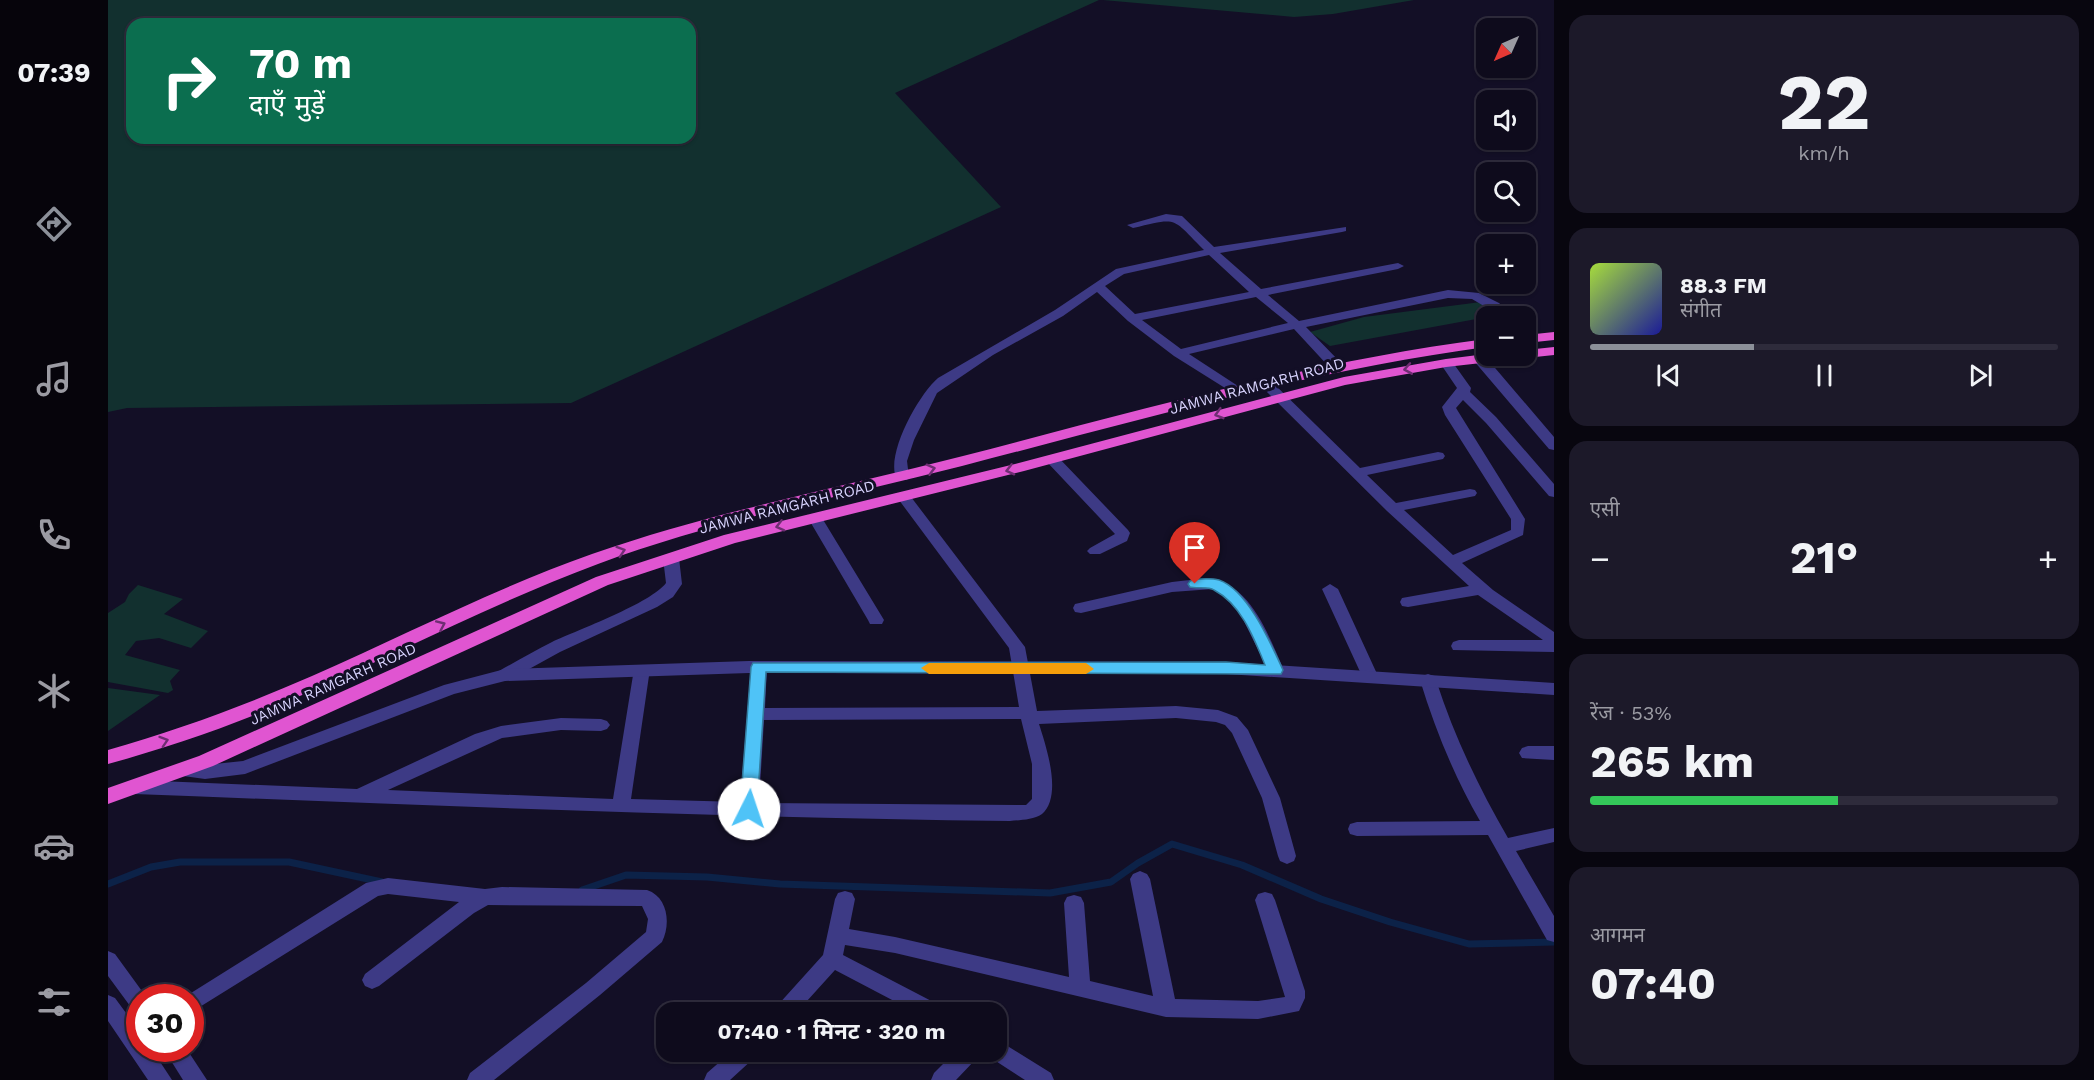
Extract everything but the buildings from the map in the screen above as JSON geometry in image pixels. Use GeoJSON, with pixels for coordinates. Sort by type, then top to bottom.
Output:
{"type":"FeatureCollection","features":[{"type":"Feature","properties":{"kind":"highway"},"geometry":{"type":"LineString","coordinates":[[1536,336],[1554,336]]}},
{"type":"Feature","properties":{"kind":"highway","name":"JAMWA RAMGARH ROAD"},"geometry":{"type":"LineString","coordinates":[[108,757],[180,736],[247,712],[597,558],[735,516],[902,477],[1264,382],[1393,355],[1476,351]]}},
{"type":"Feature","properties":{"kind":"highway"},"geometry":{"type":"LineString","coordinates":[[1536,353],[1554,351]]}},
{"type":"Feature","properties":{"kind":"highway","name":"JAMWA RAMGARH ROAD"},"geometry":{"type":"LineString","coordinates":[[108,796],[182,770],[345,699],[602,581],[671,558],[730,539],[1052,459],[1344,381],[1446,363],[1476,353]]}},
{"type":"Feature","properties":{"kind":"street"},"geometry":{"type":"LineString","coordinates":[[1133,225],[1166,217],[1178,218],[1234,273],[1297,325],[1336,366]]}},
{"type":"Feature","properties":{"kind":"street"},"geometry":{"type":"LineString","coordinates":[[902,477],[900,461],[907,440],[931,391],[971,363],[1099,287],[1120,271],[1214,251],[1342,229]]}},
{"type":"Feature","properties":{"kind":"street"},"geometry":{"type":"LineString","coordinates":[[1132,318],[1398,266]]}},
{"type":"Feature","properties":{"kind":"street"},"geometry":{"type":"LineString","coordinates":[[1099,287],[1132,318],[1233,389]]}},
{"type":"Feature","properties":{"kind":"street"},"geometry":{"type":"LineString","coordinates":[[1178,352],[1448,294],[1475,296],[1494,306]]}},
{"type":"Feature","properties":{"kind":"street"},"geometry":{"type":"LineString","coordinates":[[1446,363],[1464,388],[1463,393],[1449,407],[1452,415],[1518,519],[1519,526],[1518,532],[1508,538],[1451,562]]}},
{"type":"Feature","properties":{"kind":"street"},"geometry":{"type":"LineString","coordinates":[[1494,366],[1552,442]]}},
{"type":"Feature","properties":{"kind":"street"},"geometry":{"type":"LineString","coordinates":[[1264,382],[1392,508],[1451,562],[1482,589],[1554,640]]}},
{"type":"Feature","properties":{"kind":"street"},"geometry":{"type":"LineString","coordinates":[[1463,393],[1491,420],[1554,493]]}},
{"type":"Feature","properties":{"kind":"street"},"geometry":{"type":"LineString","coordinates":[[1356,473],[1438,456]]}},
{"type":"Feature","properties":{"kind":"street"},"geometry":{"type":"LineString","coordinates":[[1052,459],[1123,533],[1122,538],[1117,542],[1095,551]]}},
{"type":"Feature","properties":{"kind":"street"},"geometry":{"type":"LineString","coordinates":[[1392,508],[1470,493]]}},
{"type":"Feature","properties":{"kind":"street"},"geometry":{"type":"LineString","coordinates":[[134,787],[360,795],[500,803],[947,814],[1029,812],[1038,806],[1043,794],[1040,761],[1029,716],[1017,647],[903,496]]}},
{"type":"Feature","properties":{"kind":"street"},"geometry":{"type":"LineString","coordinates":[[815,518],[876,620]]}},
{"type":"Feature","properties":{"kind":"street"},"geometry":{"type":"LineString","coordinates":[[505,675],[667,593],[674,584],[671,558]]}},
{"type":"Feature","properties":{"kind":"street"},"geometry":{"type":"LineString","coordinates":[[1081,608],[1195,584],[1216,584],[1240,604],[1252,619],[1276,670]]}},
{"type":"Feature","properties":{"kind":"street"},"geometry":{"type":"LineString","coordinates":[[1330,589],[1370,676]]}},
{"type":"Feature","properties":{"kind":"street"},"geometry":{"type":"LineString","coordinates":[[1408,602],[1482,589]]}},
{"type":"Feature","properties":{"kind":"street"},"geometry":{"type":"LineString","coordinates":[[1459,646],[1554,646]]}},
{"type":"Feature","properties":{"kind":"street"},"geometry":{"type":"LineString","coordinates":[[749,809],[759,667]]}},
{"type":"Feature","properties":{"kind":"street"},"geometry":{"type":"LineString","coordinates":[[182,770],[205,772],[245,767],[450,689],[505,675],[759,667],[1226,668],[1554,689]]}},
{"type":"Feature","properties":{"kind":"street"},"geometry":{"type":"LineString","coordinates":[[621,806],[642,669]]}},
{"type":"Feature","properties":{"kind":"street"},"geometry":{"type":"LineString","coordinates":[[1428,680],[1440,717],[1472,791],[1549,920]]}},
{"type":"Feature","properties":{"kind":"street"},"geometry":{"type":"LineString","coordinates":[[754,714],[1029,716],[1176,712],[1218,716],[1230,721],[1239,730],[1271,798],[1287,856]]}},
{"type":"Feature","properties":{"kind":"street"},"geometry":{"type":"LineString","coordinates":[[360,795],[501,732],[561,724],[601,725]]}},
{"type":"Feature","properties":{"kind":"street"},"geometry":{"type":"LineString","coordinates":[[1528,753],[1554,753]]}},
{"type":"Feature","properties":{"kind":"street"},"geometry":{"type":"LineString","coordinates":[[1357,829],[1494,828]]}},
{"type":"Feature","properties":{"kind":"street"},"geometry":{"type":"LineString","coordinates":[[1504,846],[1554,835]]}},
{"type":"Feature","properties":{"kind":"street"},"geometry":{"type":"LineString","coordinates":[[1140,879],[1166,1008]]}},
{"type":"Feature","properties":{"kind":"street"},"geometry":{"type":"LineString","coordinates":[[204,995],[373,890],[388,886],[485,897],[502,895],[647,898],[654,905],[658,919],[655,936],[593,989],[478,1080]]}},
{"type":"Feature","properties":{"kind":"street"},"geometry":{"type":"LineString","coordinates":[[372,980],[467,907],[485,897]]}},
{"type":"Feature","properties":{"kind":"street"},"geometry":{"type":"LineString","coordinates":[[793,1002],[832,959],[845,899]]}},
{"type":"Feature","properties":{"kind":"street"},"geometry":{"type":"LineString","coordinates":[[838,936],[896,945],[1166,1008],[1258,1010],[1292,1005],[1295,999],[1295,991],[1265,900]]}},
{"type":"Feature","properties":{"kind":"street"},"geometry":{"type":"LineString","coordinates":[[1074,903],[1080,987]]}},
{"type":"Feature","properties":{"kind":"street"},"geometry":{"type":"LineString","coordinates":[[832,959],[915,1002]]}},
{"type":"Feature","properties":{"kind":"street"},"geometry":{"type":"LineString","coordinates":[[108,960],[126,985]]}},
{"type":"Feature","properties":{"kind":"street"},"geometry":{"type":"LineString","coordinates":[[108,1004],[161,1080]]}},
{"type":"Feature","properties":{"kind":"street"},"geometry":{"type":"LineString","coordinates":[[1007,1056],[1043,1080]]}},
{"type":"Feature","properties":{"kind":"street"},"geometry":{"type":"LineString","coordinates":[[183,1062],[196,1080]]}},
{"type":"Feature","properties":{"kind":"street"},"geometry":{"type":"LineString","coordinates":[[715,1080],[734,1062]]}},
{"type":"Feature","properties":{"kind":"street"},"geometry":{"type":"LineString","coordinates":[[942,1080],[959,1062]]}},
{"type":"Feature","properties":{"kind":"green space"},"geometry":{"type":"Polygon","coordinates":[[[108,0],[1099,0],[895,93],[1001,207],[571,403],[127,408],[108,412],[108,0]]]}},
{"type":"Feature","properties":{"kind":"green space"},"geometry":{"type":"Polygon","coordinates":[[[1103,0],[1414,0],[1333,14],[1294,17],[1103,0]]]}},
{"type":"Feature","properties":{"kind":"green space"},"geometry":{"type":"Polygon","coordinates":[[[1481,302],[1486,306],[1476,306],[1476,319],[1330,346],[1310,332],[1364,317],[1481,302]]]}},
{"type":"Feature","properties":{"kind":"green space"},"geometry":{"type":"Polygon","coordinates":[[[138,585],[183,599],[164,614],[208,631],[191,648],[159,638],[136,641],[125,655],[180,670],[170,681],[173,690],[168,693],[108,682],[108,613],[125,602],[138,585]]]}},
{"type":"Feature","properties":{"kind":"green space"},"geometry":{"type":"Polygon","coordinates":[[[108,688],[160,695],[108,731],[108,688]]]}},
{"type":"Feature","properties":{"kind":"waterway"},"geometry":{"type":"LineString","coordinates":[[582,890],[626,875],[707,877],[780,884],[1050,893],[1111,882],[1138,863],[1172,844],[1242,865],[1321,899],[1390,922],[1469,944],[1554,942]]}},
{"type":"Feature","properties":{"kind":"waterway"},"geometry":{"type":"LineString","coordinates":[[108,884],[151,867],[180,862],[289,862],[382,882]]}},
{"type":"Feature","properties":{"kind":"slow traffic"},"geometry":{"type":"LineString","coordinates":[[929,668],[1086,669]]}},
{"type":"Feature","properties":{"kind":"route"},"geometry":{"type":"LineString","coordinates":[[749,809],[759,667],[1276,670],[1252,619],[1240,604],[1216,584],[1195,584]]}}]}
